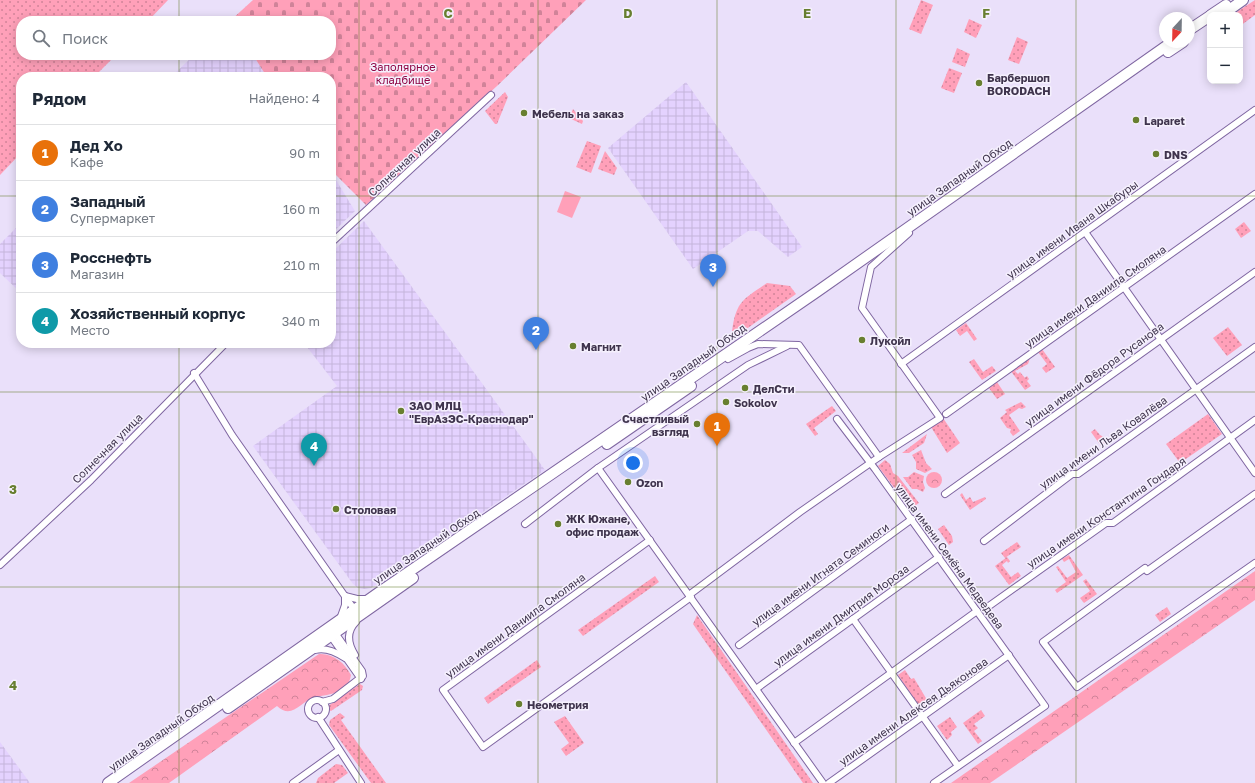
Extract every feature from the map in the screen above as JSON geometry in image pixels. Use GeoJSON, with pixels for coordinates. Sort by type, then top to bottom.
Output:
{"type":"FeatureCollection","features":[{"type":"Feature","properties":{"kind":"highway"},"geometry":{"type":"LineString","coordinates":[[1214,12],[1232,0]]}},
{"type":"Feature","properties":{"kind":"highway"},"geometry":{"type":"LineString","coordinates":[[1226,12],[1243,0]]}},
{"type":"Feature","properties":{"kind":"highway"},"geometry":{"type":"LineString","coordinates":[[1195,26],[1207,17]]}},
{"type":"Feature","properties":{"kind":"highway"},"geometry":{"type":"LineString","coordinates":[[1195,34],[1207,25]]}},
{"type":"Feature","properties":{"kind":"highway","name":"улица Западный Обход"},"geometry":{"type":"LineString","coordinates":[[360,612],[373,597],[818,290],[1163,48]]}},
{"type":"Feature","properties":{"kind":"highway","name":"улица Западный Обход"},"geometry":{"type":"LineString","coordinates":[[108,783],[627,431],[1173,48]]}},
{"type":"Feature","properties":{"kind":"highway","name":"улица Западный Обход"},"geometry":{"type":"LineString","coordinates":[[119,783],[303,656],[332,630]]}},
{"type":"Feature","properties":{"kind":"street","name":"Солнечная улица"},"geometry":{"type":"LineString","coordinates":[[336,239],[491,95]]}},
{"type":"Feature","properties":{"kind":"street","name":"улица имени Ивана Шкабуры"},"geometry":{"type":"LineString","coordinates":[[901,364],[1255,110]]}},
{"type":"Feature","properties":{"kind":"street","name":"улица имени Даниила Смоляна"},"geometry":{"type":"LineString","coordinates":[[946,414],[1255,194]]}},
{"type":"Feature","properties":{"kind":"street"},"geometry":{"type":"LineString","coordinates":[[1085,232],[1255,473]]}},
{"type":"Feature","properties":{"kind":"street"},"geometry":{"type":"LineString","coordinates":[[901,364],[862,308],[871,267],[909,233]]}},
{"type":"Feature","properties":{"kind":"street","name":"улица имени Фёдора Русанова"},"geometry":{"type":"LineString","coordinates":[[945,494],[1255,272]]}},
{"type":"Feature","properties":{"kind":"street"},"geometry":{"type":"LineString","coordinates":[[728,359],[758,344],[799,345],[879,457]]}},
{"type":"Feature","properties":{"kind":"street"},"geometry":{"type":"LineString","coordinates":[[525,524],[598,468],[748,365],[788,345]]}},
{"type":"Feature","properties":{"kind":"street","name":"улица имени Льва Ковалёва"},"geometry":{"type":"LineString","coordinates":[[984,541],[1072,474],[1078,474],[1255,347]]}},
{"type":"Feature","properties":{"kind":"street","name":"Солнечная улица"},"geometry":{"type":"LineString","coordinates":[[0,565],[91,480],[221,348]]}},
{"type":"Feature","properties":{"kind":"street","name":"улица имени Даниила Смоляна"},"geometry":{"type":"LineString","coordinates":[[650,540],[443,690],[483,747],[690,596],[800,512],[879,457],[940,418],[901,364]]}},
{"type":"Feature","properties":{"kind":"street"},"geometry":{"type":"LineString","coordinates":[[194,374],[232,435],[345,596],[360,612],[353,624],[349,644],[360,664],[363,676],[333,699],[322,702],[314,700],[308,706],[310,714],[318,718],[336,743],[361,783]]}},
{"type":"Feature","properties":{"kind":"street","name":"улица имени Семёна Медведева"},"geometry":{"type":"LineString","coordinates":[[837,419],[872,463],[1045,706],[958,766]]}},
{"type":"Feature","properties":{"kind":"street","name":"улица имени Константина Гондаря"},"geometry":{"type":"LineString","coordinates":[[988,606],[1106,523],[1113,523],[1255,420]]}},
{"type":"Feature","properties":{"kind":"street"},"geometry":{"type":"LineString","coordinates":[[598,468],[823,783]]}},
{"type":"Feature","properties":{"kind":"street"},"geometry":{"type":"LineString","coordinates":[[1255,494],[1043,642],[1077,688],[1255,563]]}},
{"type":"Feature","properties":{"kind":"street","name":"улица имени Игната Семиноги"},"geometry":{"type":"LineString","coordinates":[[739,645],[912,519]]}},
{"type":"Feature","properties":{"kind":"street","name":"улица имени Дмитрия Мороза"},"geometry":{"type":"LineString","coordinates":[[756,689],[939,557]]}},
{"type":"Feature","properties":{"kind":"street"},"geometry":{"type":"LineString","coordinates":[[345,596],[362,600],[373,597]]}},
{"type":"Feature","properties":{"kind":"street"},"geometry":{"type":"LineString","coordinates":[[332,630],[344,610],[345,596]]}},
{"type":"Feature","properties":{"kind":"street"},"geometry":{"type":"LineString","coordinates":[[794,743],[977,612]]}},
{"type":"Feature","properties":{"kind":"street"},"geometry":{"type":"LineString","coordinates":[[853,619],[958,766],[934,783]]}},
{"type":"Feature","properties":{"kind":"street"},"geometry":{"type":"LineString","coordinates":[[332,630],[362,671]]}},
{"type":"Feature","properties":{"kind":"street"},"geometry":{"type":"LineString","coordinates":[[332,630],[347,660],[361,679]]}},
{"type":"Feature","properties":{"kind":"street"},"geometry":{"type":"LineString","coordinates":[[303,656],[321,648],[334,651],[347,660]]}},
{"type":"Feature","properties":{"kind":"street","name":"улица имени Алексея Дьяконова"},"geometry":{"type":"LineString","coordinates":[[828,783],[1009,655]]}},
{"type":"Feature","properties":{"kind":"street"},"geometry":{"type":"LineString","coordinates":[[318,718],[323,715],[325,710],[322,702]]}},
{"type":"Feature","properties":{"kind":"street"},"geometry":{"type":"LineString","coordinates":[[293,783],[339,750]]}},
{"type":"Feature","properties":{"kind":"shaded area"},"geometry":{"type":"Polygon","coordinates":[[[189,60],[256,60],[264,72],[176,72],[189,60]]]}},
{"type":"Feature","properties":{"kind":"shaded area"},"geometry":{"type":"Polygon","coordinates":[[[686,82],[802,247],[788,257],[758,231],[748,231],[693,269],[608,148],[686,82]]]}},
{"type":"Feature","properties":{"kind":"shaded area"},"geometry":{"type":"Polygon","coordinates":[[[336,180],[355,211],[336,229],[336,180]]]}},
{"type":"Feature","properties":{"kind":"shaded area"},"geometry":{"type":"Polygon","coordinates":[[[364,221],[545,470],[371,588],[365,589],[358,588],[353,584],[253,446],[337,386],[308,348],[336,348],[336,248],[364,221]]]}},
{"type":"Feature","properties":{"kind":"shaded area"},"geometry":{"type":"Polygon","coordinates":[[[16,228],[16,288],[0,273],[0,244],[16,228]]]}},
{"type":"Feature","properties":{"kind":"shaded area"},"geometry":{"type":"Polygon","coordinates":[[[0,742],[30,783],[0,783],[0,742]]]}},
{"type":"Feature","properties":{"kind":"green space"},"geometry":{"type":"Polygon","coordinates":[[[0,0],[168,0],[153,16],[16,16],[16,60],[111,60],[99,72],[16,72],[16,158],[0,175],[0,0]]]}},
{"type":"Feature","properties":{"kind":"green space","name":"Заполярное кладбище"},"geometry":{"type":"Polygon","coordinates":[[[253,0],[586,0],[497,86],[366,205],[336,175],[336,72],[264,72],[256,60],[336,60],[336,16],[235,16],[253,0]]]}},
{"type":"Feature","properties":{"kind":"green space"},"geometry":{"type":"Polygon","coordinates":[[[921,0],[933,5],[921,34],[909,29],[921,0]]]}},
{"type":"Feature","properties":{"kind":"green space"},"geometry":{"type":"Polygon","coordinates":[[[1255,0],[1255,15],[1243,24],[1243,12],[1237,12],[1255,0]]]}},
{"type":"Feature","properties":{"kind":"green space"},"geometry":{"type":"Polygon","coordinates":[[[969,19],[982,25],[976,38],[964,32],[969,19]]]}},
{"type":"Feature","properties":{"kind":"green space"},"geometry":{"type":"Polygon","coordinates":[[[1017,37],[1028,42],[1019,64],[1008,60],[1017,37]]]}},
{"type":"Feature","properties":{"kind":"green space"},"geometry":{"type":"Polygon","coordinates":[[[957,48],[970,54],[965,67],[952,62],[957,48]]]}},
{"type":"Feature","properties":{"kind":"green space"},"geometry":{"type":"Polygon","coordinates":[[[949,68],[962,73],[954,93],[941,88],[949,68]]]}},
{"type":"Feature","properties":{"kind":"green space"},"geometry":{"type":"Polygon","coordinates":[[[505,92],[508,97],[497,124],[495,124],[485,111],[505,92]]]}},
{"type":"Feature","properties":{"kind":"green space"},"geometry":{"type":"Polygon","coordinates":[[[573,109],[583,121],[582,124],[569,118],[573,109]]]}},
{"type":"Feature","properties":{"kind":"green space"},"geometry":{"type":"Polygon","coordinates":[[[587,141],[601,146],[591,173],[576,167],[587,141]]]}},
{"type":"Feature","properties":{"kind":"green space"},"geometry":{"type":"Polygon","coordinates":[[[605,151],[617,168],[614,175],[598,169],[605,151]]]}},
{"type":"Feature","properties":{"kind":"green space"},"geometry":{"type":"Polygon","coordinates":[[[565,191],[581,197],[572,218],[557,212],[565,191]]]}},
{"type":"Feature","properties":{"kind":"green space"},"geometry":{"type":"Polygon","coordinates":[[[1244,222],[1251,231],[1241,238],[1235,229],[1244,222]]]}},
{"type":"Feature","properties":{"kind":"green space"},"geometry":{"type":"Polygon","coordinates":[[[767,283],[790,286],[796,294],[738,335],[732,332],[736,314],[742,302],[767,283]]]}},
{"type":"Feature","properties":{"kind":"green space"},"geometry":{"type":"Polygon","coordinates":[[[966,323],[977,339],[974,341],[967,331],[960,336],[956,330],[966,323]]]}},
{"type":"Feature","properties":{"kind":"green space"},"geometry":{"type":"Polygon","coordinates":[[[1228,327],[1242,345],[1227,356],[1213,338],[1228,327]]]}},
{"type":"Feature","properties":{"kind":"green space"},"geometry":{"type":"Polygon","coordinates":[[[1042,349],[1055,367],[1046,373],[1042,368],[1047,364],[1038,352],[1042,349]]]}},
{"type":"Feature","properties":{"kind":"green space"},"geometry":{"type":"Polygon","coordinates":[[[1030,358],[1028,364],[1015,371],[1018,374],[1020,372],[1025,378],[1027,376],[1029,379],[1027,381],[1031,386],[1025,390],[1010,370],[1025,359],[1026,361],[1030,358]]]}},
{"type":"Feature","properties":{"kind":"green space"},"geometry":{"type":"Polygon","coordinates":[[[974,359],[983,372],[992,366],[996,371],[982,380],[969,362],[974,359]]]}},
{"type":"Feature","properties":{"kind":"green space"},"geometry":{"type":"Polygon","coordinates":[[[997,382],[1005,394],[997,399],[989,388],[997,382]]]}},
{"type":"Feature","properties":{"kind":"green space"},"geometry":{"type":"Polygon","coordinates":[[[1021,402],[1026,407],[1022,409],[1019,408],[1009,415],[1020,431],[1013,436],[1010,432],[1011,429],[1007,428],[1000,418],[1007,412],[1005,410],[1021,402]]]}},
{"type":"Feature","properties":{"kind":"green space"},"geometry":{"type":"Polygon","coordinates":[[[832,406],[836,411],[814,428],[818,434],[815,436],[806,424],[832,406]]]}},
{"type":"Feature","properties":{"kind":"green space"},"geometry":{"type":"Polygon","coordinates":[[[1208,414],[1222,434],[1180,463],[1166,444],[1208,414]]]}},
{"type":"Feature","properties":{"kind":"green space"},"geometry":{"type":"Polygon","coordinates":[[[943,418],[960,443],[947,453],[931,427],[943,418]]]}},
{"type":"Feature","properties":{"kind":"green space"},"geometry":{"type":"Polygon","coordinates":[[[1095,429],[1100,435],[1110,440],[1101,446],[1091,432],[1095,429]]]}},
{"type":"Feature","properties":{"kind":"green space"},"geometry":{"type":"Polygon","coordinates":[[[927,434],[924,443],[909,453],[902,453],[927,434]]]}},
{"type":"Feature","properties":{"kind":"green space"},"geometry":{"type":"Polygon","coordinates":[[[921,450],[926,463],[932,469],[925,473],[916,469],[916,462],[912,455],[921,450]]]}},
{"type":"Feature","properties":{"kind":"green space"},"geometry":{"type":"Polygon","coordinates":[[[885,460],[890,464],[893,473],[898,476],[919,503],[910,509],[878,466],[885,460]]]}},
{"type":"Feature","properties":{"kind":"green space"},"geometry":{"type":"Polygon","coordinates":[[[914,472],[924,476],[923,482],[925,488],[923,492],[917,489],[912,489],[903,477],[908,477],[914,472]]]}},
{"type":"Feature","properties":{"kind":"green space"},"geometry":{"type":"Polygon","coordinates":[[[934,472],[941,477],[942,480],[937,487],[934,488],[927,483],[926,480],[931,473],[934,472]]]}},
{"type":"Feature","properties":{"kind":"green space"},"geometry":{"type":"Polygon","coordinates":[[[962,493],[966,500],[970,497],[973,502],[985,497],[986,499],[970,510],[960,495],[962,493]]]}},
{"type":"Feature","properties":{"kind":"green space"},"geometry":{"type":"Polygon","coordinates":[[[944,525],[952,536],[953,542],[949,545],[938,529],[944,525]]]}},
{"type":"Feature","properties":{"kind":"green space"},"geometry":{"type":"Polygon","coordinates":[[[1017,542],[1021,547],[1005,558],[1001,553],[1017,542]]]}},
{"type":"Feature","properties":{"kind":"green space"},"geometry":{"type":"Polygon","coordinates":[[[1069,555],[1083,575],[1057,593],[1055,590],[1066,582],[1056,567],[1058,566],[1067,578],[1076,572],[1069,559],[1064,562],[1062,559],[1069,555]]]}},
{"type":"Feature","properties":{"kind":"green space"},"geometry":{"type":"Polygon","coordinates":[[[1007,557],[1010,561],[1008,563],[1007,561],[1002,565],[1011,577],[1018,572],[1021,576],[1009,585],[995,566],[1007,557]]]}},
{"type":"Feature","properties":{"kind":"green space"},"geometry":{"type":"Polygon","coordinates":[[[1255,571],[1255,600],[990,783],[951,783],[1255,571]]]}},
{"type":"Feature","properties":{"kind":"green space"},"geometry":{"type":"Polygon","coordinates":[[[655,576],[659,582],[583,636],[578,630],[655,576]]]}},
{"type":"Feature","properties":{"kind":"green space"},"geometry":{"type":"Polygon","coordinates":[[[1086,579],[1097,594],[1084,603],[1080,598],[1090,591],[1083,581],[1086,579]]]}},
{"type":"Feature","properties":{"kind":"green space"},"geometry":{"type":"Polygon","coordinates":[[[1167,607],[1171,614],[1160,622],[1155,615],[1167,607]]]}},
{"type":"Feature","properties":{"kind":"green space"},"geometry":{"type":"Polygon","coordinates":[[[697,615],[813,783],[803,783],[693,624],[697,615]]]}},
{"type":"Feature","properties":{"kind":"green space"},"geometry":{"type":"Polygon","coordinates":[[[319,654],[334,657],[342,663],[351,675],[349,682],[341,690],[308,700],[292,711],[282,710],[277,706],[169,783],[129,783],[319,654]]]}},
{"type":"Feature","properties":{"kind":"green space"},"geometry":{"type":"Polygon","coordinates":[[[537,660],[541,667],[488,704],[484,698],[537,660]]]}},
{"type":"Feature","properties":{"kind":"green space"},"geometry":{"type":"Polygon","coordinates":[[[905,670],[911,679],[914,678],[930,705],[922,710],[898,675],[905,670]]]}},
{"type":"Feature","properties":{"kind":"green space"},"geometry":{"type":"Polygon","coordinates":[[[360,684],[363,686],[362,690],[331,711],[327,709],[328,706],[360,684]]]}},
{"type":"Feature","properties":{"kind":"green space"},"geometry":{"type":"Polygon","coordinates":[[[981,710],[985,716],[974,724],[978,728],[974,731],[982,741],[978,744],[963,723],[981,710]]]}},
{"type":"Feature","properties":{"kind":"green space"},"geometry":{"type":"Polygon","coordinates":[[[340,713],[345,717],[341,720],[386,783],[371,783],[329,725],[330,720],[340,713]]]}},
{"type":"Feature","properties":{"kind":"green space"},"geometry":{"type":"Polygon","coordinates":[[[565,716],[584,743],[566,756],[561,749],[569,743],[554,722],[565,716]]]}},
{"type":"Feature","properties":{"kind":"green space"},"geometry":{"type":"Polygon","coordinates":[[[950,717],[957,727],[951,732],[952,735],[947,740],[937,726],[950,717]]]}},
{"type":"Feature","properties":{"kind":"green space"},"geometry":{"type":"Polygon","coordinates":[[[336,764],[342,765],[348,773],[334,783],[316,783],[318,778],[336,764]]]}},
{"type":"Feature","properties":{"kind":"place","name":"Барбершоп BORODACH"},"geometry":{"type":"Point","coordinates":[979,83]}},
{"type":"Feature","properties":{"kind":"place","name":"Мебель на заказ"},"geometry":{"type":"Point","coordinates":[524,113]}},
{"type":"Feature","properties":{"kind":"place","name":"Laparet"},"geometry":{"type":"Point","coordinates":[1136,120]}},
{"type":"Feature","properties":{"kind":"place","name":"DNS"},"geometry":{"type":"Point","coordinates":[1156,154]}},
{"type":"Feature","properties":{"kind":"place","name":"Росснефть"},"geometry":{"type":"Point","coordinates":[713,287]}},
{"type":"Feature","properties":{"kind":"place","name":"Лукойл"},"geometry":{"type":"Point","coordinates":[862,340]}},
{"type":"Feature","properties":{"kind":"place","name":"Магнит"},"geometry":{"type":"Point","coordinates":[573,346]}},
{"type":"Feature","properties":{"kind":"place","name":"Западный"},"geometry":{"type":"Point","coordinates":[536,350]}},
{"type":"Feature","properties":{"kind":"place","name":"ДелСти"},"geometry":{"type":"Point","coordinates":[745,388]}},
{"type":"Feature","properties":{"kind":"place","name":"Sokolov"},"geometry":{"type":"Point","coordinates":[726,402]}},
{"type":"Feature","properties":{"kind":"place","name":"ЗАО МЛЦ \"ЕврАзЭС-Краснодар\""},"geometry":{"type":"Point","coordinates":[401,411]}},
{"type":"Feature","properties":{"kind":"place","name":"Счастливый взгляд"},"geometry":{"type":"Point","coordinates":[697,424]}},
{"type":"Feature","properties":{"kind":"place","name":"Дед Хо"},"geometry":{"type":"Point","coordinates":[717,446]}},
{"type":"Feature","properties":{"kind":"place","name":"Хозяйственный корпус"},"geometry":{"type":"Point","coordinates":[314,466]}},
{"type":"Feature","properties":{"kind":"place","name":"Ozon"},"geometry":{"type":"Point","coordinates":[628,482]}},
{"type":"Feature","properties":{"kind":"place","name":"Столовая"},"geometry":{"type":"Point","coordinates":[336,509]}},
{"type":"Feature","properties":{"kind":"place","name":"ЖК Южане, офис продаж"},"geometry":{"type":"Point","coordinates":[558,524]}},
{"type":"Feature","properties":{"kind":"place","name":"Неометрия"},"geometry":{"type":"Point","coordinates":[519,704]}}]}
